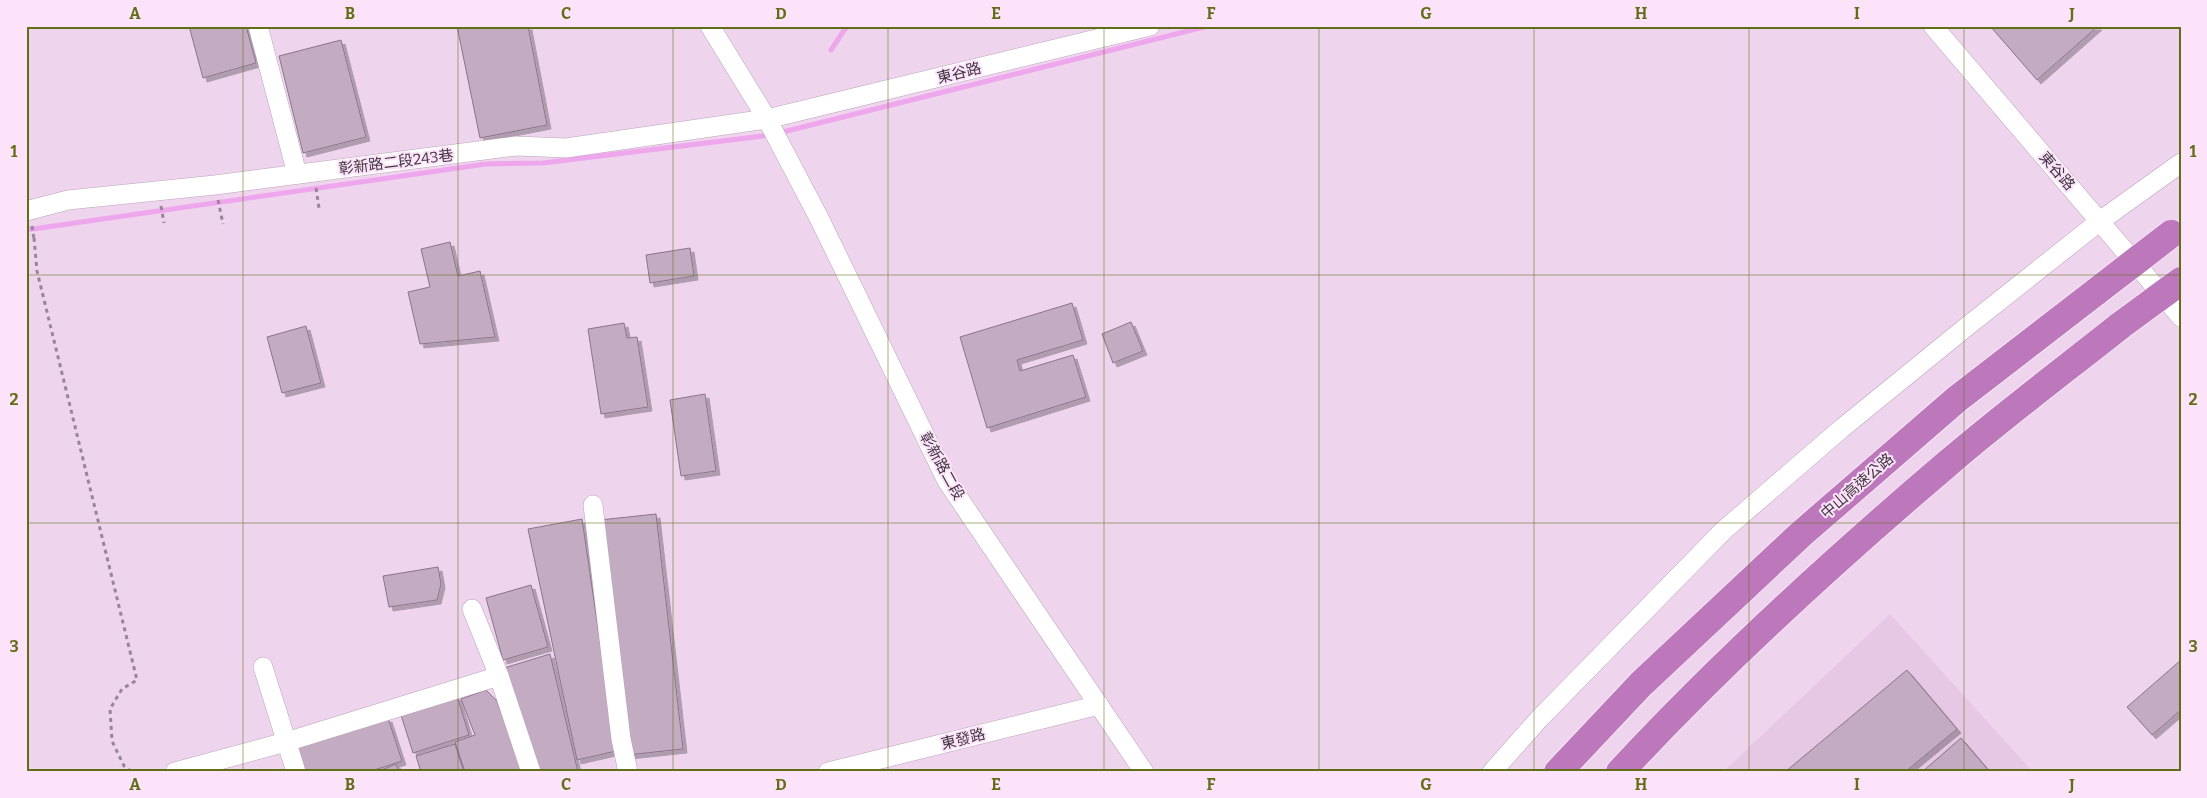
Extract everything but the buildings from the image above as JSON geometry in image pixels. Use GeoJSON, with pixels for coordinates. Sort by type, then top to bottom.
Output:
{"type":"FeatureCollection","features":[{"type":"Feature","properties":{"kind":"highway","name":"中山高速公路"},"geometry":{"type":"LineString","coordinates":[[1558,772],[1641,684],[1800,535],[1957,400],[2176,231]]}},
{"type":"Feature","properties":{"kind":"highway"},"geometry":{"type":"LineString","coordinates":[[1620,772],[1686,701],[1820,576],[1948,463],[2121,325],[2181,281]]}},
{"type":"Feature","properties":{"kind":"street"},"geometry":{"type":"LineString","coordinates":[[258,26],[297,174]]}},
{"type":"Feature","properties":{"kind":"street"},"geometry":{"type":"LineString","coordinates":[[710,26],[768,119]]}},
{"type":"Feature","properties":{"kind":"street","name":"東谷路"},"geometry":{"type":"LineString","coordinates":[[768,119],[1150,26]]}},
{"type":"Feature","properties":{"kind":"street","name":"東谷路"},"geometry":{"type":"LineString","coordinates":[[1933,26],[2181,317]]}},
{"type":"Feature","properties":{"kind":"street","name":"彰新路二段243巷"},"geometry":{"type":"LineString","coordinates":[[26,211],[68,200],[215,185],[516,146],[566,148],[768,119]]}},
{"type":"Feature","properties":{"kind":"street","name":"彰新路二段"},"geometry":{"type":"LineString","coordinates":[[768,119],[819,218],[947,481],[1144,772]]}},
{"type":"Feature","properties":{"kind":"street"},"geometry":{"type":"LineString","coordinates":[[1492,772],[1540,719],[1724,530],[1872,404],[2100,221],[2181,163]]}},
{"type":"Feature","properties":{"kind":"street"},"geometry":{"type":"LineString","coordinates":[[593,505],[621,739],[628,772]]}},
{"type":"Feature","properties":{"kind":"street"},"geometry":{"type":"LineString","coordinates":[[472,609],[500,676],[531,772]]}},
{"type":"Feature","properties":{"kind":"street"},"geometry":{"type":"LineString","coordinates":[[263,667],[296,772]]}},
{"type":"Feature","properties":{"kind":"street"},"geometry":{"type":"LineString","coordinates":[[175,772],[286,742],[500,676]]}},
{"type":"Feature","properties":{"kind":"street","name":"東發路"},"geometry":{"type":"LineString","coordinates":[[828,772],[1099,705]]}},
{"type":"Feature","properties":{"kind":"path"},"geometry":{"type":"LineString","coordinates":[[215,185],[223,224]]}},
{"type":"Feature","properties":{"kind":"path"},"geometry":{"type":"LineString","coordinates":[[34,238],[37,271],[137,680],[122,689],[110,709],[112,742],[124,766],[132,772]]}},
{"type":"Feature","properties":{"kind":"shaded area"},"geometry":{"type":"Polygon","coordinates":[[[1890,614],[2033,772],[1723,772],[1890,614]]]}},
{"type":"Feature","properties":{"kind":"waterway"},"geometry":{"type":"LineString","coordinates":[[831,50],[847,26]]}},
{"type":"Feature","properties":{"kind":"waterway"},"geometry":{"type":"LineString","coordinates":[[779,133],[1208,26]]}},
{"type":"Feature","properties":{"kind":"waterway"},"geometry":{"type":"LineString","coordinates":[[26,230],[486,164],[543,163],[771,135]]}}]}
